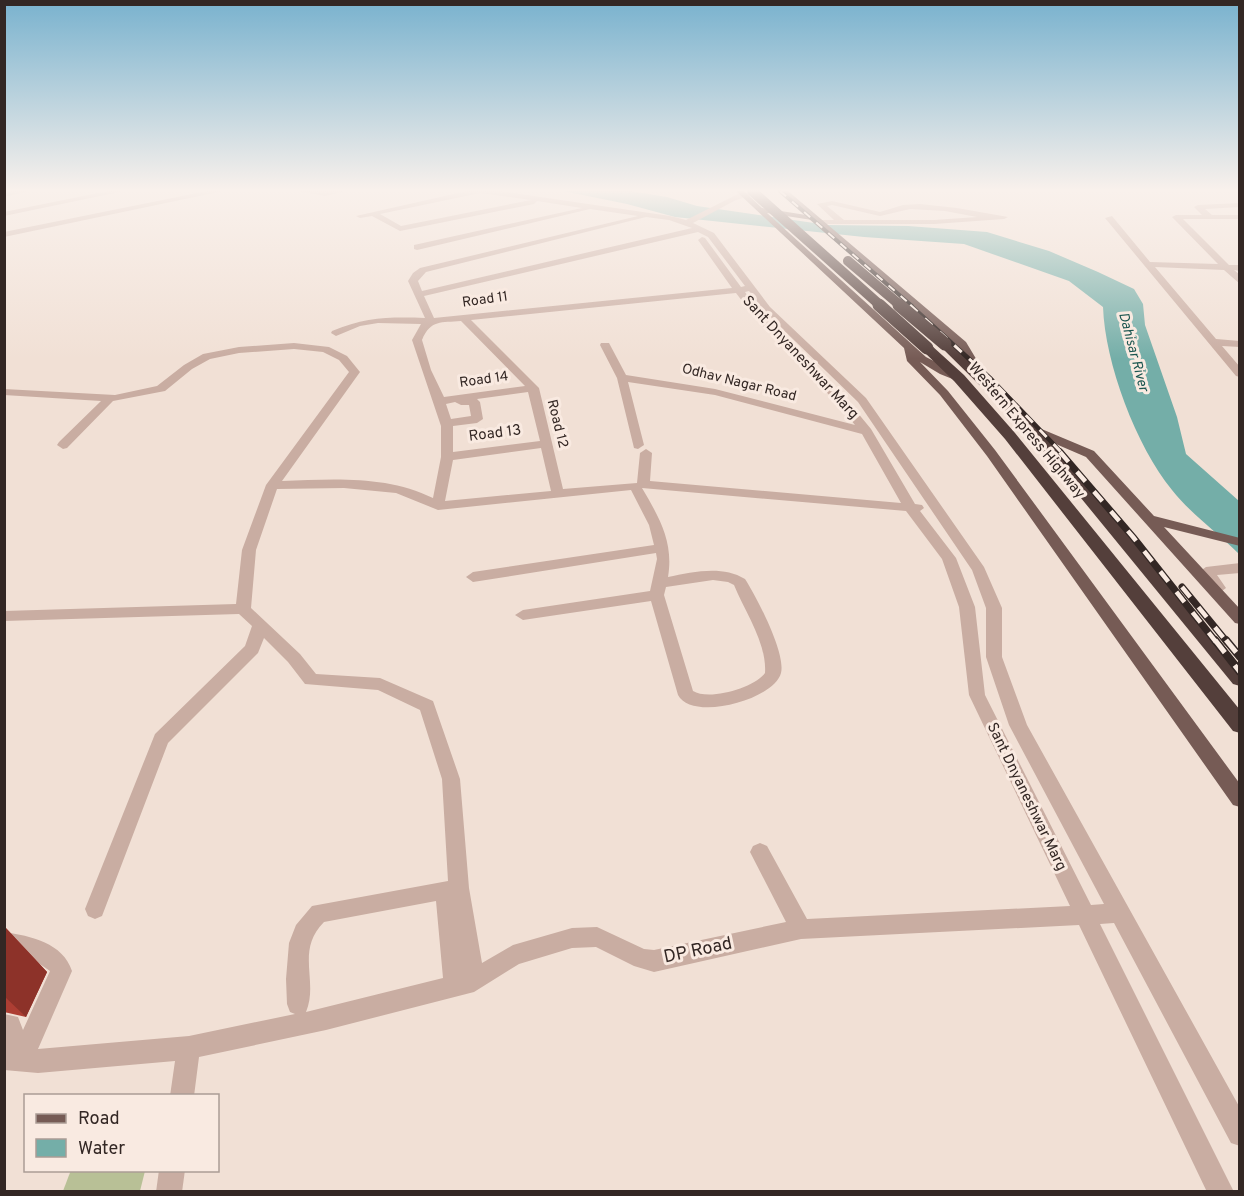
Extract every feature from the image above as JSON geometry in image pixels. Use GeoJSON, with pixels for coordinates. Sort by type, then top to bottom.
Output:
{"type":"FeatureCollection","features":[{"type":"Feature","properties":{"kind":"highway","name":"Western Express Highway"},"geometry":{"type":"LineString","coordinates":[[808,247],[959,378],[1010,436],[1239,725]]}},
{"type":"Feature","properties":{"kind":"highway","name":"Western Express Highway"},"geometry":{"type":"LineString","coordinates":[[832,247],[982,377],[1032,429],[1239,679]]}},
{"type":"Feature","properties":{"kind":"main road"},"geometry":{"type":"LineString","coordinates":[[801,247],[909,347],[930,363],[959,378]]}},
{"type":"Feature","properties":{"kind":"main road"},"geometry":{"type":"LineString","coordinates":[[847,247],[962,344],[982,377]]}},
{"type":"Feature","properties":{"kind":"main road"},"geometry":{"type":"LineString","coordinates":[[909,347],[911,359],[944,393],[991,453],[1239,799]]}},
{"type":"Feature","properties":{"kind":"main road"},"geometry":{"type":"LineString","coordinates":[[1032,429],[1090,454],[1152,520],[1239,620]]}},
{"type":"Feature","properties":{"kind":"main road"},"geometry":{"type":"LineString","coordinates":[[1152,520],[1239,549]]}},
{"type":"Feature","properties":{"kind":"main road"},"geometry":{"type":"LineString","coordinates":[[1168,538],[1194,535],[1239,542]]}},
{"type":"Feature","properties":{"kind":"street"},"geometry":{"type":"LineString","coordinates":[[504,247],[517,255]]}},
{"type":"Feature","properties":{"kind":"street"},"geometry":{"type":"LineString","coordinates":[[438,506],[447,457],[446,423],[417,340],[423,327],[431,321],[413,281],[416,275],[423,270],[517,247]]}},
{"type":"Feature","properties":{"kind":"street"},"geometry":{"type":"LineString","coordinates":[[610,247],[614,249]]}},
{"type":"Feature","properties":{"kind":"street"},"geometry":{"type":"LineString","coordinates":[[419,294],[624,247]]}},
{"type":"Feature","properties":{"kind":"street","name":"Sant Dnyaneshwar Marg"},"geometry":{"type":"LineString","coordinates":[[708,247],[747,292],[754,310],[843,402],[875,431],[937,509],[979,570],[994,608],[994,657],[1018,725],[1239,1134]]}},
{"type":"Feature","properties":{"kind":"street"},"geometry":{"type":"LineString","coordinates":[[1132,247],[1239,374]]}},
{"type":"Feature","properties":{"kind":"street"},"geometry":{"type":"LineString","coordinates":[[1205,247],[1239,281]]}},
{"type":"Feature","properties":{"kind":"street"},"geometry":{"type":"LineString","coordinates":[[526,261],[536,267]]}},
{"type":"Feature","properties":{"kind":"street"},"geometry":{"type":"LineString","coordinates":[[1146,264],[1239,268]]}},
{"type":"Feature","properties":{"kind":"street","name":"Road 11"},"geometry":{"type":"LineString","coordinates":[[336,333],[357,324],[378,320],[431,321],[477,316],[506,317],[747,292]]}},
{"type":"Feature","properties":{"kind":"street","name":"Road 12"},"geometry":{"type":"LineString","coordinates":[[464,318],[533,388],[558,494]]}},
{"type":"Feature","properties":{"kind":"street"},"geometry":{"type":"LineString","coordinates":[[1213,342],[1239,344]]}},
{"type":"Feature","properties":{"kind":"street"},"geometry":{"type":"LineString","coordinates":[[604,345],[622,378],[642,449],[643,484],[937,509]]}},
{"type":"Feature","properties":{"kind":"street"},"geometry":{"type":"LineString","coordinates":[[4,392],[110,398],[161,389],[188,367],[207,356],[239,350],[294,346],[325,349],[343,358],[355,372],[273,485],[249,550],[243,609]]}},
{"type":"Feature","properties":{"kind":"street","name":"Odhav Nagar Road"},"geometry":{"type":"LineString","coordinates":[[622,378],[665,381],[712,390],[875,431]]}},
{"type":"Feature","properties":{"kind":"street","name":"Road 14"},"geometry":{"type":"LineString","coordinates":[[440,401],[533,388]]}},
{"type":"Feature","properties":{"kind":"street"},"geometry":{"type":"LineString","coordinates":[[63,445],[110,398]]}},
{"type":"Feature","properties":{"kind":"street"},"geometry":{"type":"LineString","coordinates":[[446,423],[458,412]]}},
{"type":"Feature","properties":{"kind":"street","name":"Sant Dnyaneshwar Marg"},"geometry":{"type":"LineString","coordinates":[[875,431],[911,508],[949,558],[967,607],[977,695],[1221,1191]]}},
{"type":"Feature","properties":{"kind":"street","name":"Road 13"},"geometry":{"type":"LineString","coordinates":[[447,457],[547,444]]}},
{"type":"Feature","properties":{"kind":"street"},"geometry":{"type":"LineString","coordinates":[[273,485],[332,484],[377,487],[412,493],[438,506],[635,486],[656,525],[664,559],[659,589],[686,695],[694,702],[747,694],[769,680],[774,672],[772,655],[740,582],[734,577],[724,575],[659,589],[524,615]]}},
{"type":"Feature","properties":{"kind":"street"},"geometry":{"type":"LineString","coordinates":[[473,577],[661,548]]}},
{"type":"Feature","properties":{"kind":"street"},"geometry":{"type":"LineString","coordinates":[[1239,568],[1206,572],[1239,610]]}},
{"type":"Feature","properties":{"kind":"street"},"geometry":{"type":"LineString","coordinates":[[4,616],[243,609],[294,658],[311,680],[381,684],[427,706],[451,779],[452,889],[458,980]]}},
{"type":"Feature","properties":{"kind":"street"},"geometry":{"type":"LineString","coordinates":[[95,909],[161,739],[252,649],[260,625]]}},
{"type":"Feature","properties":{"kind":"street"},"geometry":{"type":"LineString","coordinates":[[760,852],[801,929]]}},
{"type":"Feature","properties":{"kind":"street"},"geometry":{"type":"LineString","coordinates":[[379,1003],[304,1011],[298,945],[308,921],[319,913],[452,889]]}},
{"type":"Feature","properties":{"kind":"street","name":"DP Road"},"geometry":{"type":"LineString","coordinates":[[379,1003],[458,980],[513,955],[572,938],[597,937],[642,959],[654,961],[801,929],[1120,913]]}},
{"type":"Feature","properties":{"kind":"street"},"geometry":{"type":"LineString","coordinates":[[4,942],[43,953],[56,959],[61,967],[61,971],[10,1055]]}},
{"type":"Feature","properties":{"kind":"street"},"geometry":{"type":"LineString","coordinates":[[10,1055],[38,1061],[189,1048],[379,1003]]}},
{"type":"Feature","properties":{"kind":"street"},"geometry":{"type":"LineString","coordinates":[[4,1025],[10,1025],[12,1031],[10,1055]]}},
{"type":"Feature","properties":{"kind":"street"},"geometry":{"type":"LineString","coordinates":[[182,1094],[189,1048]]}},
{"type":"Feature","properties":{"kind":"street"},"geometry":{"type":"LineString","coordinates":[[169,1191],[172,1172]]}},
{"type":"Feature","properties":{"kind":"green space"},"geometry":{"type":"Polygon","coordinates":[[[70,1172],[145,1172],[140,1191],[63,1191],[70,1172]]]}},
{"type":"Feature","properties":{"kind":"water","name":"Dahisar River"},"geometry":{"type":"Polygon","coordinates":[[[972,247],[1035,247],[1134,289],[1143,304],[1145,325],[1177,417],[1186,454],[1239,501],[1239,554],[1188,507],[1159,472],[1135,428],[1116,378],[1105,329],[1103,307],[1069,281],[972,247]]]}},
{"type":"Feature","properties":{"kind":"railway"},"geometry":{"type":"LineString","coordinates":[[844,247],[912,306]]}},
{"type":"Feature","properties":{"kind":"railway"},"geometry":{"type":"LineString","coordinates":[[910,305],[991,379],[1062,453]]}},
{"type":"Feature","properties":{"kind":"railway"},"geometry":{"type":"LineString","coordinates":[[1060,452],[1133,537],[1216,642]]}},
{"type":"Feature","properties":{"kind":"railway"},"geometry":{"type":"LineString","coordinates":[[1182,587],[1227,642]]}},
{"type":"Feature","properties":{"kind":"railway"},"geometry":{"type":"LineString","coordinates":[[1215,640],[1240,672]]}},
{"type":"Feature","properties":{"kind":"railway"},"geometry":{"type":"LineString","coordinates":[[1226,640],[1240,657]]}}]}
